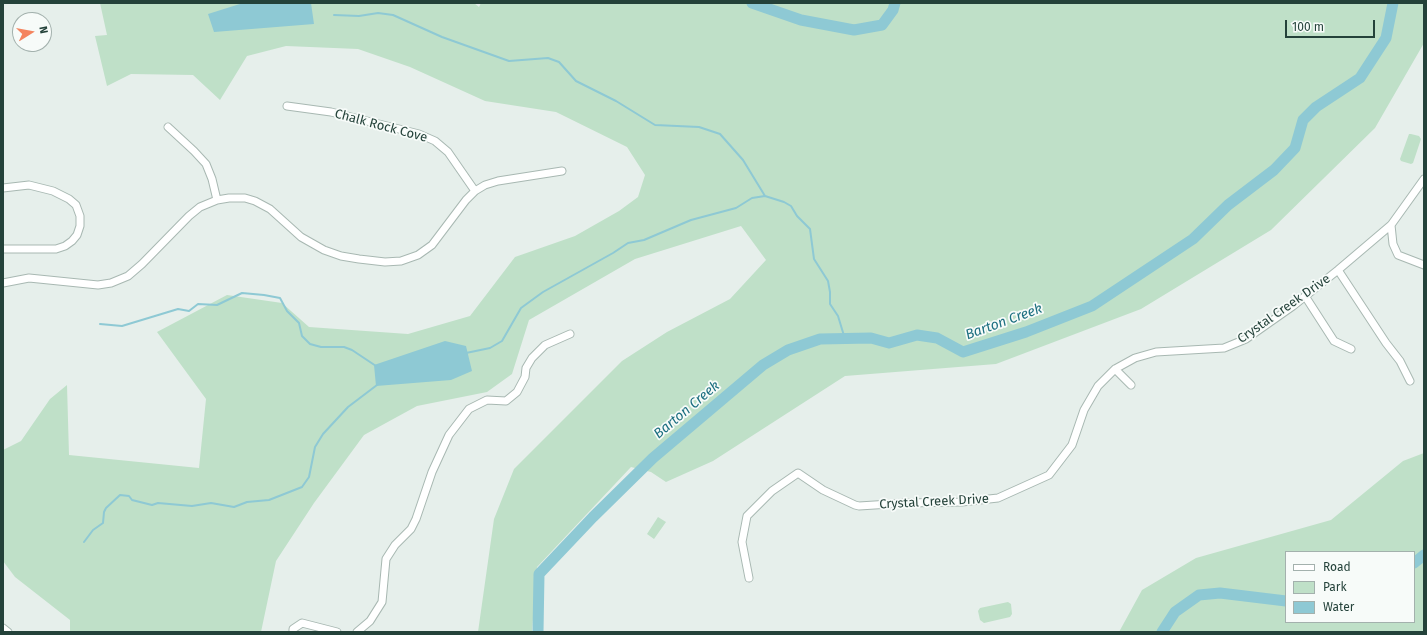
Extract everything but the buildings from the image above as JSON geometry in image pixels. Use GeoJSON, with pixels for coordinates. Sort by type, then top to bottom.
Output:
{"type":"FeatureCollection","features":[{"type":"Feature","properties":{"kind":"street","name":"Chalk Rock Cove"},"geometry":{"type":"LineString","coordinates":[[287,106],[331,112],[419,134],[435,141],[448,152],[475,191]]}},
{"type":"Feature","properties":{"kind":"street"},"geometry":{"type":"LineString","coordinates":[[168,127],[206,164],[212,179],[217,200]]}},
{"type":"Feature","properties":{"kind":"street"},"geometry":{"type":"LineString","coordinates":[[5,284],[29,278],[98,285],[111,283],[128,276],[200,207],[217,200],[229,198],[245,198],[255,201],[270,209],[301,237],[324,250],[341,256],[385,262],[401,261],[418,255],[432,245],[466,200],[475,191],[485,185],[498,181],[562,171]]}},
{"type":"Feature","properties":{"kind":"street","name":"Crystal Creek Drive"},"geometry":{"type":"LineString","coordinates":[[749,578],[742,542],[747,516],[772,491],[798,474],[823,490],[854,506],[962,502],[998,498],[1049,475],[1072,445],[1084,410],[1098,386],[1115,369],[1134,358],[1156,352],[1224,348],[1246,339],[1294,306],[1391,225],[1424,179]]}},
{"type":"Feature","properties":{"kind":"street"},"geometry":{"type":"LineString","coordinates":[[3,188],[29,185],[53,191],[69,199],[76,205],[80,216],[80,226],[77,235],[65,246],[56,249],[4,250]]}},
{"type":"Feature","properties":{"kind":"street"},"geometry":{"type":"LineString","coordinates":[[1391,225],[1393,244],[1398,255],[1424,265]]}},
{"type":"Feature","properties":{"kind":"street"},"geometry":{"type":"LineString","coordinates":[[1338,270],[1386,343],[1400,361],[1410,381]]}},
{"type":"Feature","properties":{"kind":"street"},"geometry":{"type":"LineString","coordinates":[[1305,296],[1334,341],[1351,349]]}},
{"type":"Feature","properties":{"kind":"street"},"geometry":{"type":"LineString","coordinates":[[357,632],[370,621],[382,602],[383,576],[386,559],[395,545],[411,529],[416,519],[432,472],[449,434],[469,409],[487,400],[506,401],[517,392],[525,377],[526,368],[532,358],[545,345],[570,334]]}},
{"type":"Feature","properties":{"kind":"street"},"geometry":{"type":"LineString","coordinates":[[1115,369],[1131,385]]}},
{"type":"Feature","properties":{"kind":"street"},"geometry":{"type":"LineString","coordinates":[[293,632],[293,629],[302,623],[337,632]]}},
{"type":"Feature","properties":{"kind":"street"},"geometry":{"type":"LineString","coordinates":[[3,628],[8,632]]}},
{"type":"Feature","properties":{"kind":"green space"},"geometry":{"type":"Polygon","coordinates":[[[100,3],[474,3],[479,7],[481,3],[1424,3],[1424,43],[1375,128],[1271,230],[1141,309],[996,364],[845,376],[713,461],[666,482],[651,472],[631,467],[537,567],[532,632],[478,632],[494,519],[514,469],[622,361],[667,332],[730,299],[766,260],[741,226],[635,259],[529,320],[512,374],[487,392],[417,406],[364,435],[314,503],[276,561],[261,632],[70,632],[70,620],[15,577],[3,561],[3,450],[21,441],[50,399],[67,385],[69,455],[199,468],[206,399],[157,332],[227,295],[282,303],[309,327],[408,334],[470,316],[515,257],[575,236],[619,211],[638,197],[645,175],[627,147],[556,112],[485,101],[410,67],[358,49],[286,46],[247,56],[220,100],[193,75],[131,74],[107,86],[95,36],[107,35],[100,3]]]}},
{"type":"Feature","properties":{"kind":"green space"},"geometry":{"type":"Polygon","coordinates":[[[1409,134],[1419,136],[1421,139],[1413,163],[1411,164],[1401,161],[1400,159],[1409,134]]]}},
{"type":"Feature","properties":{"kind":"green space"},"geometry":{"type":"Polygon","coordinates":[[[1424,453],[1424,632],[1119,632],[1142,590],[1196,558],[1331,520],[1403,461],[1424,453]]]}},
{"type":"Feature","properties":{"kind":"green space"},"geometry":{"type":"Polygon","coordinates":[[[658,517],[666,522],[654,539],[647,534],[658,517]]]}},
{"type":"Feature","properties":{"kind":"green space"},"geometry":{"type":"Polygon","coordinates":[[[1008,602],[1011,604],[1012,614],[1010,617],[984,623],[980,620],[978,611],[980,608],[1008,602]]]}},
{"type":"Feature","properties":{"kind":"water"},"geometry":{"type":"Polygon","coordinates":[[[243,3],[311,3],[314,24],[214,32],[208,14],[243,3]]]}},
{"type":"Feature","properties":{"kind":"water"},"geometry":{"type":"Polygon","coordinates":[[[445,341],[466,346],[472,371],[451,380],[376,386],[374,365],[445,341]]]}},
{"type":"Feature","properties":{"kind":"waterway","name":"Barton Creek"},"geometry":{"type":"LineString","coordinates":[[752,3],[801,20],[854,30],[882,25],[893,10],[895,3]]}},
{"type":"Feature","properties":{"kind":"waterway","name":"Barton Creek"},"geometry":{"type":"LineString","coordinates":[[538,632],[539,574],[593,517],[653,458],[763,365],[788,350],[820,339],[871,338],[889,343],[917,335],[937,338],[963,352],[1026,332],[1092,306],[1193,239],[1228,205],[1274,170],[1295,148],[1303,120],[1316,107],[1360,78],[1386,38],[1393,3]]}},
{"type":"Feature","properties":{"kind":"waterway"},"geometry":{"type":"LineString","coordinates":[[334,15],[359,16],[378,13],[393,15],[442,37],[509,61],[548,58],[559,62],[576,81],[616,101],[655,125],[699,127],[720,134],[743,160],[765,196],[784,202],[791,206],[797,216],[810,229],[814,259],[828,281],[830,304],[838,316],[845,339]]}},
{"type":"Feature","properties":{"kind":"waterway"},"geometry":{"type":"LineString","coordinates":[[466,353],[490,348],[502,341],[521,308],[543,292],[628,243],[644,240],[691,220],[736,208],[752,198],[765,196]]}},
{"type":"Feature","properties":{"kind":"waterway"},"geometry":{"type":"LineString","coordinates":[[100,324],[122,326],[178,309],[189,311],[198,304],[217,305],[242,293],[264,295],[280,298],[287,311],[299,323],[302,336],[310,344],[321,347],[344,347],[352,350],[376,366]]}},
{"type":"Feature","properties":{"kind":"waterway"},"geometry":{"type":"LineString","coordinates":[[84,542],[93,530],[103,523],[106,508],[120,495],[129,496],[132,500],[152,505],[158,503],[192,506],[211,503],[234,507],[247,502],[269,500],[302,487],[309,477],[315,447],[323,434],[348,407],[377,385]]}},
{"type":"Feature","properties":{"kind":"waterway"},"geometry":{"type":"LineString","coordinates":[[1415,562],[1424,555]]}},
{"type":"Feature","properties":{"kind":"waterway"},"geometry":{"type":"LineString","coordinates":[[1162,632],[1175,612],[1199,595],[1220,593],[1285,601]]}}]}
